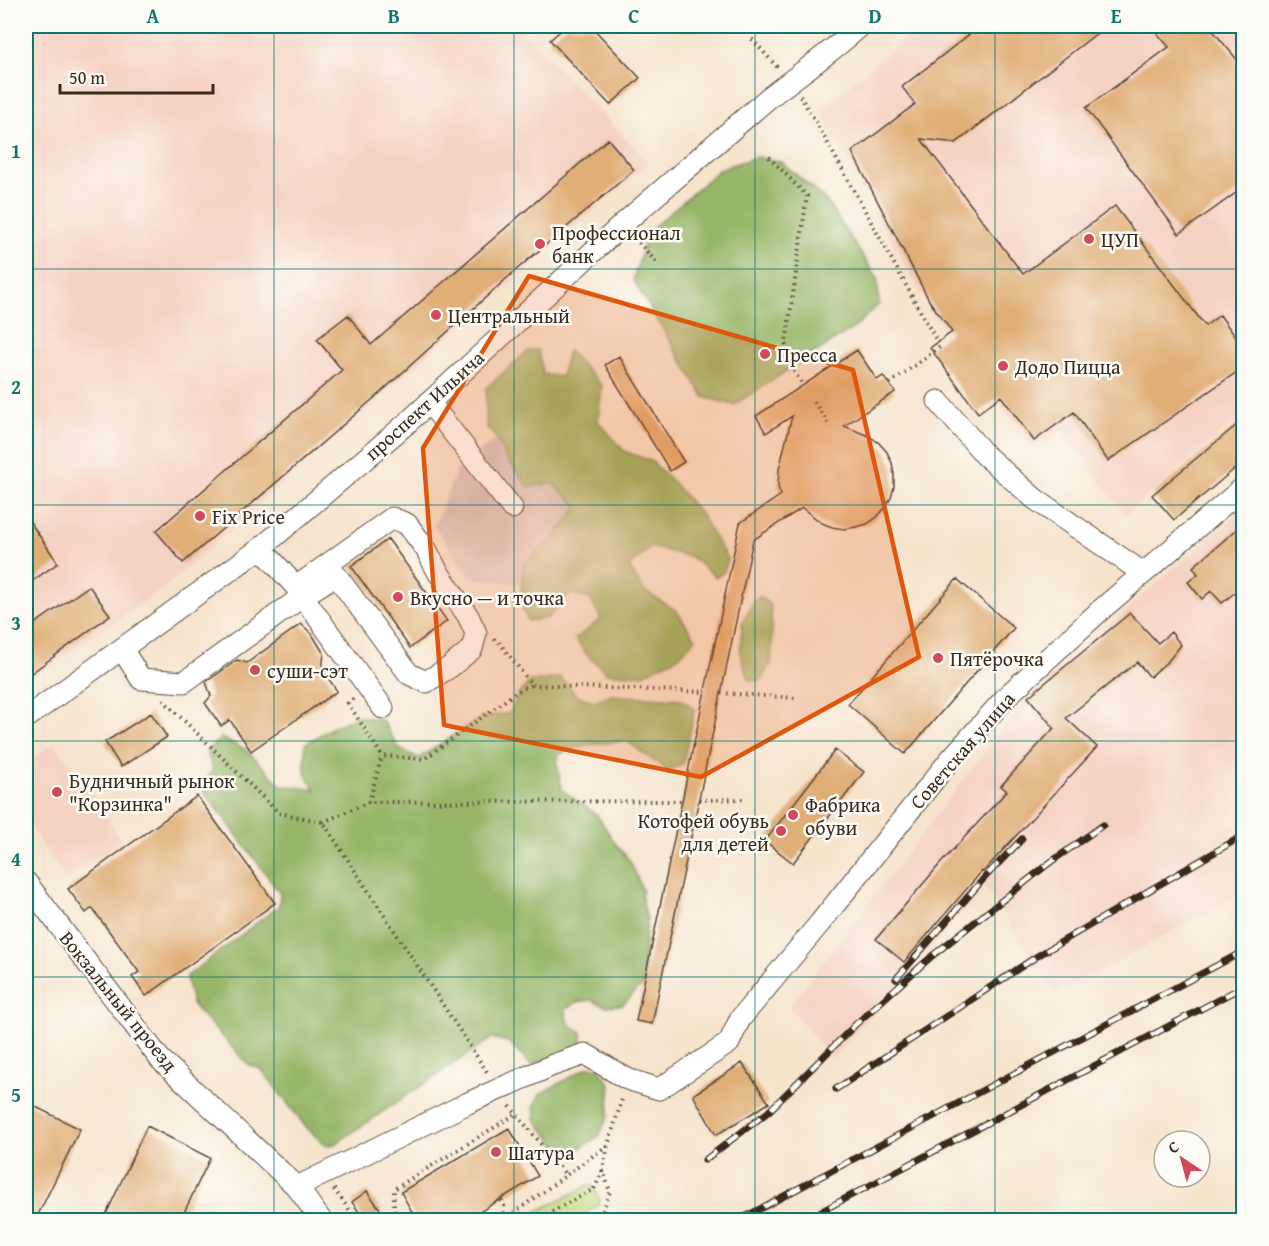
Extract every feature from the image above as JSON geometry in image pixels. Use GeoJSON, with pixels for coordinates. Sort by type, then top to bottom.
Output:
{"type":"FeatureCollection","features":[{"type":"Feature","properties":{"kind":"street","name":"проспект Ильича"},"geometry":{"type":"LineString","coordinates":[[26,718],[261,548],[429,402],[624,223],[766,100],[840,45],[860,26]]}},
{"type":"Feature","properties":{"kind":"street"},"geometry":{"type":"LineString","coordinates":[[938,401],[985,455],[1035,500],[1143,573]]}},
{"type":"Feature","properties":{"kind":"street"},"geometry":{"type":"LineString","coordinates":[[429,402],[512,508]]}},
{"type":"Feature","properties":{"kind":"street","name":"Советская улица"},"geometry":{"type":"LineString","coordinates":[[627,1079],[659,1089],[729,1043],[740,1019],[949,761],[1008,695],[1096,614],[1244,487]]}},
{"type":"Feature","properties":{"kind":"street"},"geometry":{"type":"LineString","coordinates":[[122,649],[141,679],[184,682],[392,518],[407,524],[426,549],[438,572],[468,616],[476,633],[472,649],[450,667],[426,682],[409,674],[336,575],[300,592]]}},
{"type":"Feature","properties":{"kind":"street"},"geometry":{"type":"LineString","coordinates":[[261,548],[300,592],[383,708]]}},
{"type":"Feature","properties":{"kind":"street","name":"Вокзальный проезд"},"geometry":{"type":"LineString","coordinates":[[26,882],[160,1059],[297,1187],[321,1221]]}},
{"type":"Feature","properties":{"kind":"street"},"geometry":{"type":"LineString","coordinates":[[297,1187],[468,1103],[553,1065],[585,1054],[627,1079]]}},
{"type":"Feature","properties":{"kind":"path"},"geometry":{"type":"LineString","coordinates":[[811,112],[940,347],[889,384]]}},
{"type":"Feature","properties":{"kind":"path"},"geometry":{"type":"LineString","coordinates":[[769,157],[807,196],[784,356],[803,385]]}},
{"type":"Feature","properties":{"kind":"path"},"geometry":{"type":"LineString","coordinates":[[814,402],[828,423]]}},
{"type":"Feature","properties":{"kind":"path"},"geometry":{"type":"LineString","coordinates":[[476,633],[498,641],[532,685]]}},
{"type":"Feature","properties":{"kind":"path"},"geometry":{"type":"LineString","coordinates":[[141,679],[279,813],[322,822],[369,802],[682,801]]}},
{"type":"Feature","properties":{"kind":"path"},"geometry":{"type":"LineString","coordinates":[[382,756],[424,759],[521,689],[532,685],[705,692]]}},
{"type":"Feature","properties":{"kind":"path"},"geometry":{"type":"LineString","coordinates":[[369,688],[348,703],[382,756],[369,802]]}},
{"type":"Feature","properties":{"kind":"path"},"geometry":{"type":"LineString","coordinates":[[721,693],[796,698]]}},
{"type":"Feature","properties":{"kind":"path"},"geometry":{"type":"LineString","coordinates":[[699,800],[745,799]]}},
{"type":"Feature","properties":{"kind":"path"},"geometry":{"type":"LineString","coordinates":[[322,822],[499,1090],[566,1175]]}},
{"type":"Feature","properties":{"kind":"path"},"geometry":{"type":"LineString","coordinates":[[536,1221],[594,1189],[603,1170],[627,1079]]}},
{"type":"Feature","properties":{"kind":"path"},"geometry":{"type":"LineString","coordinates":[[387,1221],[394,1213],[394,1189],[516,1114]]}},
{"type":"Feature","properties":{"kind":"path"},"geometry":{"type":"LineString","coordinates":[[503,1221],[608,1145]]}},
{"type":"Feature","properties":{"kind":"path"},"geometry":{"type":"LineString","coordinates":[[587,1221],[603,1210],[610,1192],[603,1170]]}},
{"type":"Feature","properties":{"kind":"path"},"geometry":{"type":"LineString","coordinates":[[501,1200],[504,1206],[503,1221]]}},
{"type":"Feature","properties":{"kind":"highlighted area"},"geometry":{"type":"Polygon","coordinates":[[[529,276],[853,370],[919,657],[701,777],[444,725],[423,448],[529,276]]]}},
{"type":"Feature","properties":{"kind":"shaded area"},"geometry":{"type":"Polygon","coordinates":[[[26,26],[517,26],[649,162],[169,584],[26,682],[26,26]]]}},
{"type":"Feature","properties":{"kind":"shaded area"},"geometry":{"type":"Polygon","coordinates":[[[920,26],[1243,26],[1243,416],[1125,515],[1063,430],[1033,447],[926,304],[819,110],[920,26]]]}},
{"type":"Feature","properties":{"kind":"shaded area"},"geometry":{"type":"Polygon","coordinates":[[[525,416],[627,472],[541,587],[470,577],[434,526],[457,469],[525,416]]]}},
{"type":"Feature","properties":{"kind":"shaded area"},"geometry":{"type":"Polygon","coordinates":[[[1243,508],[1243,893],[1056,994],[985,887],[832,1058],[789,1007],[1027,697],[1243,508]]]}},
{"type":"Feature","properties":{"kind":"shaded area","name":"Будничный рынок \"Корзинка\""},"geometry":{"type":"Polygon","coordinates":[[[55,743],[122,840],[66,879],[26,821],[26,764],[55,743]]]}},
{"type":"Feature","properties":{"kind":"green space"},"geometry":{"type":"Polygon","coordinates":[[[756,157],[781,162],[825,199],[877,278],[879,304],[855,327],[734,405],[704,397],[633,280],[648,232],[720,169],[756,157]]]}},
{"type":"Feature","properties":{"kind":"green space"},"geometry":{"type":"Polygon","coordinates":[[[538,350],[543,374],[561,377],[568,350],[602,386],[598,421],[624,451],[651,461],[674,483],[701,515],[728,560],[724,572],[716,577],[691,557],[652,547],[629,566],[644,591],[676,610],[696,639],[678,657],[642,675],[607,673],[589,657],[575,639],[601,619],[590,599],[570,594],[548,618],[528,621],[519,602],[523,564],[557,535],[578,506],[552,483],[529,487],[508,461],[495,436],[486,427],[486,388],[528,351],[538,350]]]}},
{"type":"Feature","properties":{"kind":"green space"},"geometry":{"type":"Polygon","coordinates":[[[760,596],[771,606],[772,639],[771,664],[760,681],[749,680],[740,653],[742,624],[752,604],[760,596]]]}},
{"type":"Feature","properties":{"kind":"green space"},"geometry":{"type":"Polygon","coordinates":[[[560,677],[577,696],[594,701],[609,695],[682,699],[695,709],[683,764],[668,771],[626,741],[587,745],[559,754],[557,763],[562,790],[597,815],[630,861],[643,891],[641,893],[647,920],[643,985],[622,1005],[605,1006],[591,1000],[577,1002],[566,1009],[569,1023],[582,1032],[582,1048],[531,1065],[509,1042],[492,1038],[335,1144],[325,1145],[305,1126],[262,1070],[248,1064],[192,1004],[186,977],[279,906],[280,893],[201,787],[213,770],[207,751],[221,738],[245,749],[281,785],[315,790],[305,773],[305,744],[333,727],[358,716],[382,720],[399,749],[419,758],[482,717],[510,713],[518,695],[530,681],[560,677]]]}},
{"type":"Feature","properties":{"kind":"green space"},"geometry":{"type":"Polygon","coordinates":[[[588,1067],[598,1067],[611,1085],[608,1116],[599,1136],[576,1151],[561,1152],[535,1119],[534,1106],[540,1094],[588,1067]]]}},
{"type":"Feature","properties":{"kind":"green space"},"geometry":{"type":"Polygon","coordinates":[[[591,1184],[600,1200],[599,1204],[576,1220],[520,1220],[591,1184]]]}},
{"type":"Feature","properties":{"kind":"building"},"geometry":{"type":"Polygon","coordinates":[[[566,26],[591,26],[640,78],[610,105],[550,40],[566,26]]]}},
{"type":"Feature","properties":{"kind":"building"},"geometry":{"type":"Polygon","coordinates":[[[980,26],[1106,26],[956,143],[921,139],[1023,274],[1115,206],[1205,326],[1220,315],[1244,349],[1244,367],[1108,461],[1074,412],[1034,441],[1001,396],[978,413],[930,348],[952,332],[930,302],[852,152],[915,104],[902,87],[980,26]]]}},
{"type":"Feature","properties":{"kind":"building"},"geometry":{"type":"Polygon","coordinates":[[[1151,26],[1209,26],[1244,68],[1244,187],[1179,234],[1086,108],[1169,47],[1151,26]]]}},
{"type":"Feature","properties":{"kind":"building","name":"Центральный"},"geometry":{"type":"Polygon","coordinates":[[[608,139],[634,170],[516,270],[380,393],[183,563],[156,531],[342,370],[317,339],[348,315],[371,345],[608,139]]]}},
{"type":"Feature","properties":{"kind":"building"},"geometry":{"type":"Polygon","coordinates":[[[857,350],[877,380],[883,376],[895,392],[844,426],[869,436],[887,452],[894,475],[891,498],[877,517],[867,524],[844,529],[832,527],[822,523],[802,508],[753,540],[652,1024],[636,1021],[740,523],[781,495],[778,487],[779,469],[792,416],[766,433],[756,416],[857,350]]]}},
{"type":"Feature","properties":{"kind":"building"},"geometry":{"type":"Polygon","coordinates":[[[619,356],[684,462],[670,471],[605,365],[619,356]]]}},
{"type":"Feature","properties":{"kind":"building"},"geometry":{"type":"Polygon","coordinates":[[[1244,419],[1244,461],[1174,520],[1152,495],[1244,419]]]}},
{"type":"Feature","properties":{"kind":"building"},"geometry":{"type":"Polygon","coordinates":[[[26,516],[58,563],[26,585],[26,516]]]}},
{"type":"Feature","properties":{"kind":"building"},"geometry":{"type":"Polygon","coordinates":[[[1244,523],[1244,585],[1222,603],[1211,591],[1202,599],[1188,582],[1198,574],[1193,567],[1244,523]]]}},
{"type":"Feature","properties":{"kind":"building"},"geometry":{"type":"Polygon","coordinates":[[[388,539],[447,621],[410,648],[351,566],[388,539]]]}},
{"type":"Feature","properties":{"kind":"building","name":"Пятёрочка"},"geometry":{"type":"Polygon","coordinates":[[[957,579],[1014,628],[905,754],[848,704],[957,579]]]}},
{"type":"Feature","properties":{"kind":"building"},"geometry":{"type":"Polygon","coordinates":[[[89,586],[110,615],[26,677],[26,630],[89,586]]]}},
{"type":"Feature","properties":{"kind":"building"},"geometry":{"type":"Polygon","coordinates":[[[1130,613],[1158,643],[1171,632],[1181,645],[1169,660],[1150,677],[1137,662],[1066,718],[1097,747],[982,871],[904,962],[876,939],[1007,791],[1001,786],[1054,728],[1028,697],[1130,613]]]}},
{"type":"Feature","properties":{"kind":"building"},"geometry":{"type":"Polygon","coordinates":[[[301,624],[312,634],[324,654],[322,669],[337,691],[251,751],[230,720],[221,726],[205,703],[211,696],[206,682],[237,660],[247,663],[301,624]]]}},
{"type":"Feature","properties":{"kind":"building"},"geometry":{"type":"Polygon","coordinates":[[[151,713],[167,737],[121,767],[105,742],[151,713]]]}},
{"type":"Feature","properties":{"kind":"building"},"geometry":{"type":"Polygon","coordinates":[[[835,750],[864,772],[793,863],[765,841],[835,750]]]}},
{"type":"Feature","properties":{"kind":"building"},"geometry":{"type":"Polygon","coordinates":[[[197,796],[275,903],[146,996],[132,977],[139,972],[92,908],[86,913],[68,889],[197,796]]]}},
{"type":"Feature","properties":{"kind":"building"},"geometry":{"type":"Polygon","coordinates":[[[742,1063],[769,1103],[716,1135],[693,1095],[742,1063]]]}},
{"type":"Feature","properties":{"kind":"building"},"geometry":{"type":"Polygon","coordinates":[[[26,1102],[80,1129],[35,1221],[26,1221],[26,1102]]]}},
{"type":"Feature","properties":{"kind":"building"},"geometry":{"type":"Polygon","coordinates":[[[147,1126],[210,1158],[180,1221],[103,1221],[147,1126]]]}},
{"type":"Feature","properties":{"kind":"building","name":"Шатура"},"geometry":{"type":"Polygon","coordinates":[[[509,1128],[538,1176],[465,1221],[417,1221],[401,1192],[509,1128]]]}},
{"type":"Feature","properties":{"kind":"building"},"geometry":{"type":"Polygon","coordinates":[[[367,1191],[382,1212],[371,1221],[365,1221],[352,1202],[367,1191]]]}},
{"type":"Feature","properties":{"kind":"railway"},"geometry":{"type":"LineString","coordinates":[[705,1160],[768,1112],[856,1024],[932,956],[1048,864],[1103,825]]}},
{"type":"Feature","properties":{"kind":"railway"},"geometry":{"type":"LineString","coordinates":[[836,1089],[1039,955],[1244,835]]}},
{"type":"Feature","properties":{"kind":"railway"},"geometry":{"type":"LineString","coordinates":[[896,979],[986,876],[1022,839]]}},
{"type":"Feature","properties":{"kind":"railway"},"geometry":{"type":"LineString","coordinates":[[739,1220],[1244,951]]}},
{"type":"Feature","properties":{"kind":"railway"},"geometry":{"type":"LineString","coordinates":[[805,1220],[1244,986]]}},
{"type":"Feature","properties":{"kind":"place","name":"ЦУП"},"geometry":{"type":"Point","coordinates":[1089,239]}},
{"type":"Feature","properties":{"kind":"place","name":"Профессионал банк"},"geometry":{"type":"Point","coordinates":[540,244]}},
{"type":"Feature","properties":{"kind":"place","name":"Центральный"},"geometry":{"type":"Point","coordinates":[436,315]}},
{"type":"Feature","properties":{"kind":"place","name":"Пресса"},"geometry":{"type":"Point","coordinates":[765,354]}},
{"type":"Feature","properties":{"kind":"place","name":"Додо Пицца"},"geometry":{"type":"Point","coordinates":[1003,366]}},
{"type":"Feature","properties":{"kind":"place","name":"Fix Price"},"geometry":{"type":"Point","coordinates":[200,516]}},
{"type":"Feature","properties":{"kind":"place","name":"Вкусно — и точка"},"geometry":{"type":"Point","coordinates":[398,597]}},
{"type":"Feature","properties":{"kind":"place","name":"Пятёрочка"},"geometry":{"type":"Point","coordinates":[938,658]}},
{"type":"Feature","properties":{"kind":"place","name":"суши-сэт"},"geometry":{"type":"Point","coordinates":[255,670]}},
{"type":"Feature","properties":{"kind":"place","name":"Будничный рынок \"Корзинка\""},"geometry":{"type":"Point","coordinates":[57,792]}},
{"type":"Feature","properties":{"kind":"place","name":"Фабрика обуви"},"geometry":{"type":"Point","coordinates":[793,815]}},
{"type":"Feature","properties":{"kind":"place","name":"Котофей обувь для детей"},"geometry":{"type":"Point","coordinates":[781,831]}},
{"type":"Feature","properties":{"kind":"place","name":"Шатура"},"geometry":{"type":"Point","coordinates":[496,1152]}}]}
